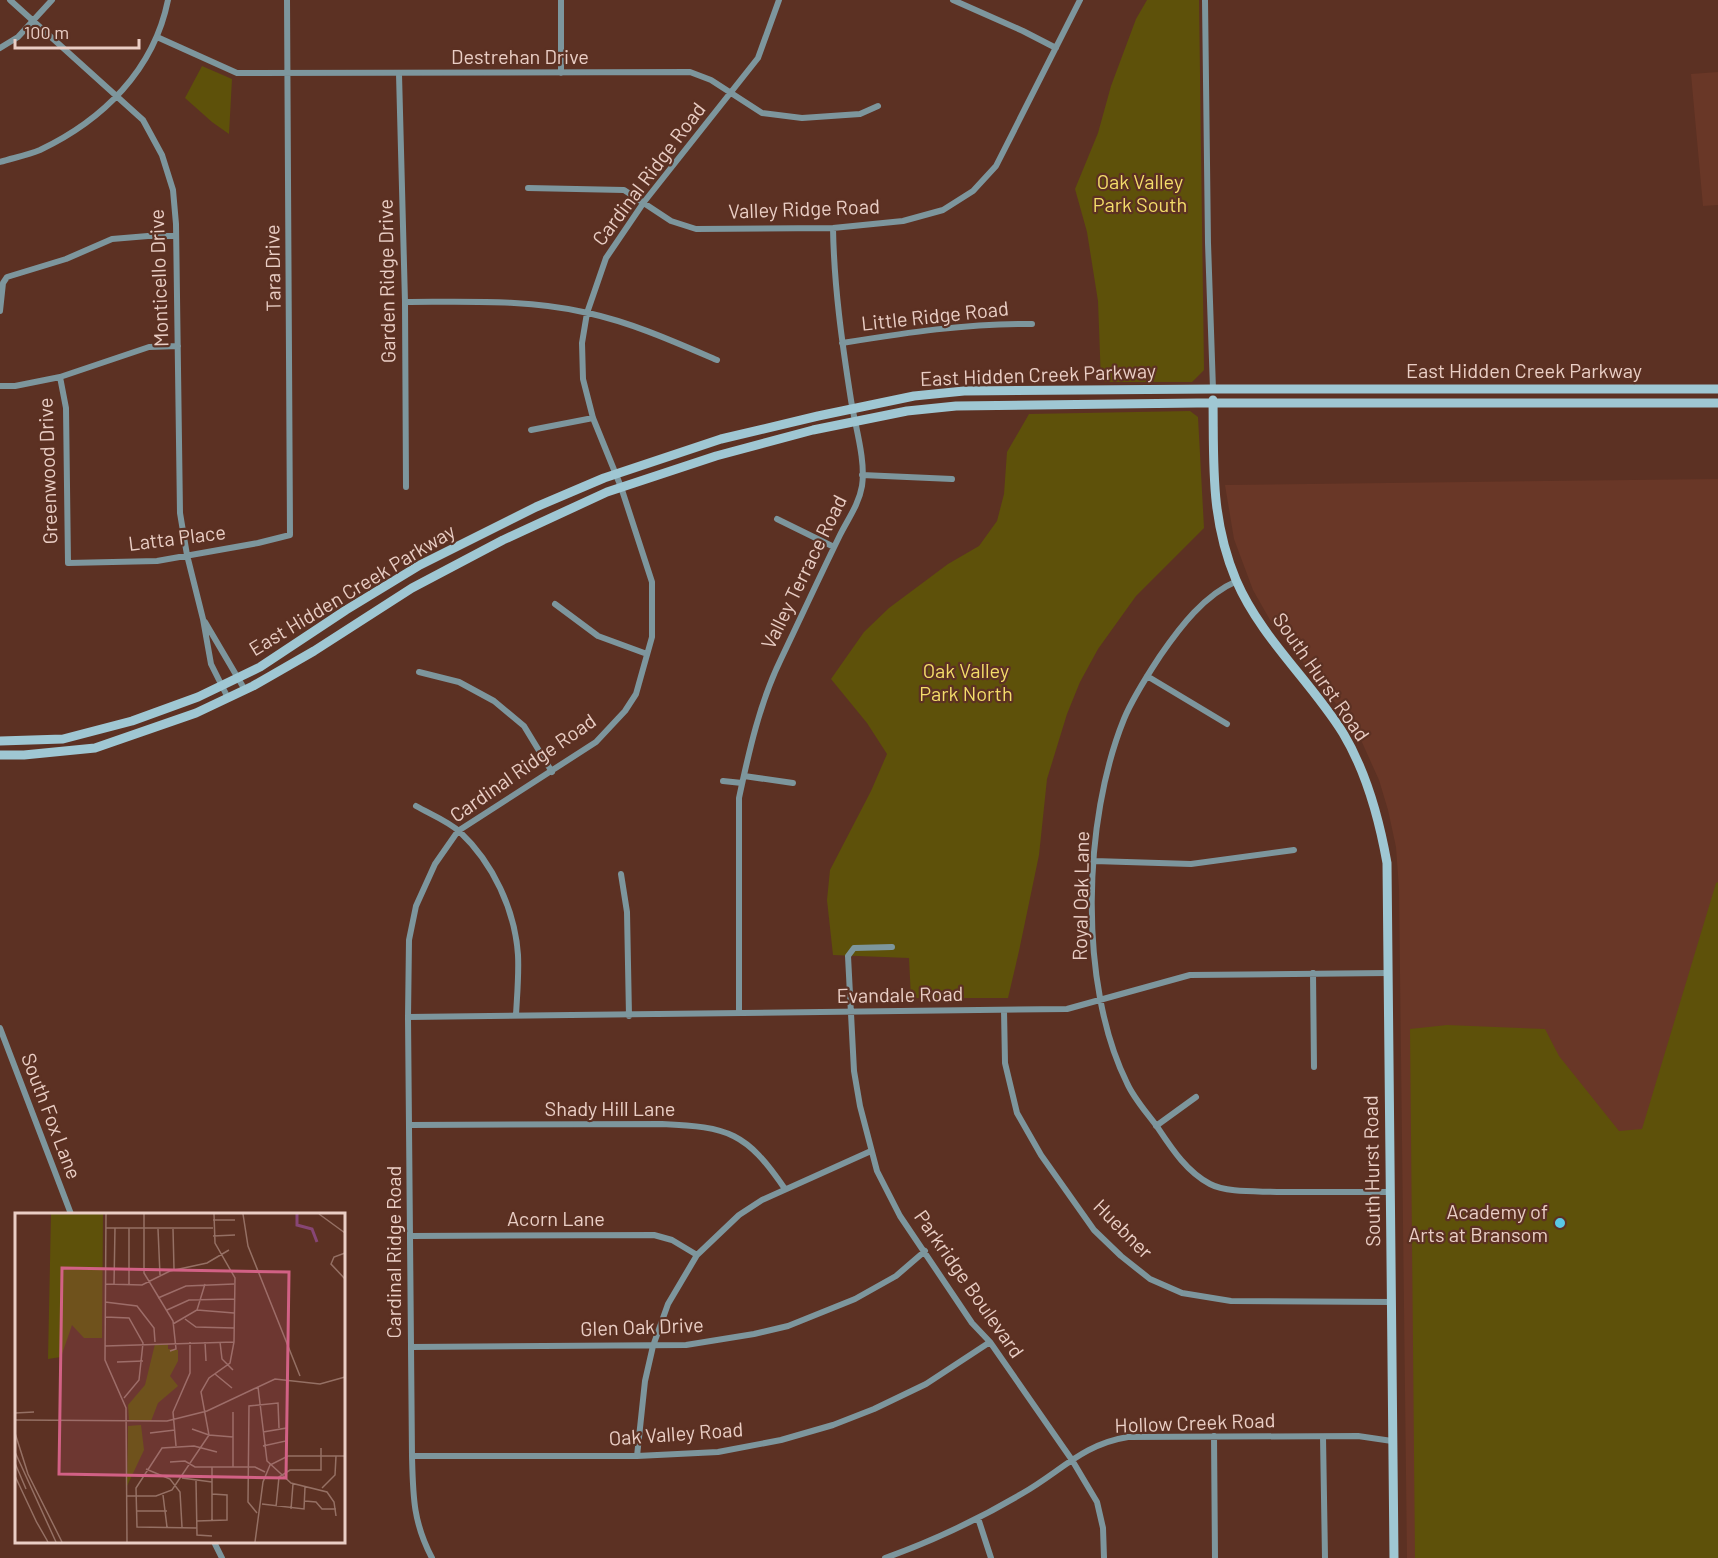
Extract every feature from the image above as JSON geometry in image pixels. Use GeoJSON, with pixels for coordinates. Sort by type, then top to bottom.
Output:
{"type":"FeatureCollection","features":[{"type":"Feature","properties":{"kind":"main road","name":"East Hidden Creek Parkway"},"geometry":{"type":"LineString","coordinates":[[0,741],[63,739],[132,721],[198,697],[260,667],[346,610],[420,565],[536,507],[604,478],[721,439],[914,396],[964,391],[1213,388],[1718,389]]}},
{"type":"Feature","properties":{"kind":"main road","name":"South Hurst Road"},"geometry":{"type":"LineString","coordinates":[[1213,388],[1215,507],[1236,581],[1272,640],[1344,735],[1355,755],[1372,797],[1381,828],[1387,863],[1394,1558]]}},
{"type":"Feature","properties":{"kind":"main road","name":"East Hidden Creek Parkway"},"geometry":{"type":"LineString","coordinates":[[0,755],[95,748],[196,713],[246,690],[314,651],[412,588],[503,540],[621,487],[716,456],[813,430],[907,411],[956,406],[1214,403],[1718,403]]}},
{"type":"Feature","properties":{"kind":"street","name":"Monticello Drive"},"geometry":{"type":"LineString","coordinates":[[9,0],[143,120],[162,155],[173,190],[176,236],[180,513],[211,664],[228,698]]}},
{"type":"Feature","properties":{"kind":"street"},"geometry":{"type":"LineString","coordinates":[[0,48],[18,37],[52,0]]}},
{"type":"Feature","properties":{"kind":"street"},"geometry":{"type":"LineString","coordinates":[[0,162],[39,150],[81,127],[118,96],[138,73],[157,37],[168,0]]}},
{"type":"Feature","properties":{"kind":"street","name":"Tara Drive"},"geometry":{"type":"LineString","coordinates":[[287,0],[290,535]]}},
{"type":"Feature","properties":{"kind":"street"},"geometry":{"type":"LineString","coordinates":[[561,0],[561,73]]}},
{"type":"Feature","properties":{"kind":"street","name":"Cardinal Ridge Road"},"geometry":{"type":"LineString","coordinates":[[432,1558],[423,1541],[413,1504],[408,1017],[409,940],[416,906],[435,864],[458,831],[596,742],[625,711],[636,694],[652,637],[652,582],[617,475],[593,418],[583,379],[582,343],[587,313],[606,258],[644,202],[758,58],[779,0]]}},
{"type":"Feature","properties":{"kind":"street"},"geometry":{"type":"LineString","coordinates":[[953,0],[1056,48]]}},
{"type":"Feature","properties":{"kind":"street","name":"Valley Ridge Road"},"geometry":{"type":"LineString","coordinates":[[528,188],[624,190],[671,221],[696,229],[833,228],[903,221],[943,210],[973,191],[996,166],[1080,0]]}},
{"type":"Feature","properties":{"kind":"street","name":"South Hurst Road"},"geometry":{"type":"LineString","coordinates":[[1205,0],[1208,243],[1213,388]]}},
{"type":"Feature","properties":{"kind":"street","name":"Destrehan Drive"},"geometry":{"type":"LineString","coordinates":[[157,37],[237,74],[690,72],[711,80],[762,113],[802,118],[860,114],[878,106]]}},
{"type":"Feature","properties":{"kind":"street","name":"Garden Ridge Drive"},"geometry":{"type":"LineString","coordinates":[[399,74],[405,302],[406,487]]}},
{"type":"Feature","properties":{"kind":"street","name":"Valley Terrace Road"},"geometry":{"type":"LineString","coordinates":[[739,1013],[739,798],[743,780],[755,730],[779,662],[834,547],[857,506],[862,485],[862,460],[842,343],[834,266],[833,228]]}},
{"type":"Feature","properties":{"kind":"street"},"geometry":{"type":"LineString","coordinates":[[0,311],[3,283],[7,276],[66,259],[112,240],[176,236]]}},
{"type":"Feature","properties":{"kind":"street"},"geometry":{"type":"LineString","coordinates":[[405,302],[498,302],[587,313],[630,324],[717,360]]}},
{"type":"Feature","properties":{"kind":"street","name":"Little Ridge Road"},"geometry":{"type":"LineString","coordinates":[[842,343],[921,330],[996,323],[1032,324]]}},
{"type":"Feature","properties":{"kind":"street"},"geometry":{"type":"LineString","coordinates":[[0,386],[15,386],[60,377],[148,347],[178,346]]}},
{"type":"Feature","properties":{"kind":"street","name":"Greenwood Drive"},"geometry":{"type":"LineString","coordinates":[[60,377],[66,408],[68,563]]}},
{"type":"Feature","properties":{"kind":"street"},"geometry":{"type":"LineString","coordinates":[[531,430],[593,418]]}},
{"type":"Feature","properties":{"kind":"street"},"geometry":{"type":"LineString","coordinates":[[862,475],[952,479]]}},
{"type":"Feature","properties":{"kind":"street"},"geometry":{"type":"LineString","coordinates":[[777,519],[834,547]]}},
{"type":"Feature","properties":{"kind":"street","name":"Latta Place"},"geometry":{"type":"LineString","coordinates":[[68,563],[157,561],[290,535]]}},
{"type":"Feature","properties":{"kind":"street","name":"Royal Oak Lane"},"geometry":{"type":"LineString","coordinates":[[1236,581],[1213,594],[1173,637],[1147,676],[1124,719],[1108,770],[1094,861],[1092,938],[1100,1000],[1113,1049],[1127,1085],[1189,1169],[1211,1185],[1240,1191],[1390,1192]]}},
{"type":"Feature","properties":{"kind":"street"},"geometry":{"type":"LineString","coordinates":[[555,604],[598,636],[647,654]]}},
{"type":"Feature","properties":{"kind":"street","name":"Monticello Drive"},"geometry":{"type":"LineString","coordinates":[[203,619],[246,690]]}},
{"type":"Feature","properties":{"kind":"street"},"geometry":{"type":"LineString","coordinates":[[419,672],[459,682],[494,702],[524,726],[552,771]]}},
{"type":"Feature","properties":{"kind":"street"},"geometry":{"type":"LineString","coordinates":[[1147,676],[1227,724]]}},
{"type":"Feature","properties":{"kind":"street"},"geometry":{"type":"LineString","coordinates":[[723,781],[793,783]]}},
{"type":"Feature","properties":{"kind":"street"},"geometry":{"type":"LineString","coordinates":[[416,806],[458,831],[487,865],[499,887],[509,910],[518,956],[516,1016]]}},
{"type":"Feature","properties":{"kind":"street"},"geometry":{"type":"LineString","coordinates":[[1094,861],[1191,864],[1294,850]]}},
{"type":"Feature","properties":{"kind":"street"},"geometry":{"type":"LineString","coordinates":[[621,874],[627,912],[629,1016]]}},
{"type":"Feature","properties":{"kind":"street","name":"Parkridge Boulevard"},"geometry":{"type":"LineString","coordinates":[[892,947],[854,948],[849,956],[849,1012],[854,1071],[871,1151],[900,1216],[972,1323],[990,1342],[1072,1460],[1097,1502],[1103,1528],[1104,1558]]}},
{"type":"Feature","properties":{"kind":"street"},"geometry":{"type":"LineString","coordinates":[[1313,973],[1314,1067]]}},
{"type":"Feature","properties":{"kind":"street","name":"Evandale Road"},"geometry":{"type":"LineString","coordinates":[[408,1017],[1067,1009],[1190,975],[1388,973]]}},
{"type":"Feature","properties":{"kind":"street","name":"Huebner"},"geometry":{"type":"LineString","coordinates":[[1004,1010],[1005,1063],[1017,1113],[1041,1155],[1094,1230],[1150,1279],[1182,1293],[1231,1301],[1392,1302]]}},
{"type":"Feature","properties":{"kind":"street","name":"South Fox Lane"},"geometry":{"type":"LineString","coordinates":[[0,1028],[70,1213]]}},
{"type":"Feature","properties":{"kind":"street"},"geometry":{"type":"LineString","coordinates":[[1156,1126],[1196,1097]]}},
{"type":"Feature","properties":{"kind":"street","name":"Shady Hill Lane"},"geometry":{"type":"LineString","coordinates":[[410,1125],[662,1124],[700,1126],[727,1132],[748,1144],[768,1164],[785,1189]]}},
{"type":"Feature","properties":{"kind":"street"},"geometry":{"type":"LineString","coordinates":[[638,1456],[645,1380],[653,1346],[668,1304],[697,1255],[739,1215],[762,1200],[871,1151]]}},
{"type":"Feature","properties":{"kind":"street","name":"Acorn Lane"},"geometry":{"type":"LineString","coordinates":[[411,1236],[654,1235],[672,1240],[697,1255]]}},
{"type":"Feature","properties":{"kind":"street","name":"Glen Oak Drive"},"geometry":{"type":"LineString","coordinates":[[411,1347],[686,1345],[788,1326],[855,1299],[896,1276],[924,1251]]}},
{"type":"Feature","properties":{"kind":"street","name":"Oak Valley Road"},"geometry":{"type":"LineString","coordinates":[[412,1456],[638,1456],[718,1452],[781,1440],[833,1425],[874,1409],[926,1384],[990,1342]]}},
{"type":"Feature","properties":{"kind":"street"},"geometry":{"type":"LineString","coordinates":[[1214,1436],[1215,1558]]}},
{"type":"Feature","properties":{"kind":"street","name":"Hollow Creek Road"},"geometry":{"type":"LineString","coordinates":[[885,1558],[937,1538],[978,1518],[1025,1492],[1095,1446],[1111,1440],[1128,1437],[1358,1436],[1392,1441]]}},
{"type":"Feature","properties":{"kind":"street"},"geometry":{"type":"LineString","coordinates":[[1323,1437],[1325,1558]]}},
{"type":"Feature","properties":{"kind":"street"},"geometry":{"type":"LineString","coordinates":[[978,1518],[990,1558]]}},
{"type":"Feature","properties":{"kind":"street"},"geometry":{"type":"LineString","coordinates":[[214,1543],[222,1558]]}},
{"type":"Feature","properties":{"kind":"shaded area"},"geometry":{"type":"Polygon","coordinates":[[[1718,72],[1718,205],[1703,206],[1691,74],[1718,72]]]}},
{"type":"Feature","properties":{"kind":"shaded area","name":"Academy of Arts at Bransom"},"geometry":{"type":"Polygon","coordinates":[[[1718,479],[1718,1558],[1407,1558],[1399,889],[1396,847],[1379,780],[1356,729],[1270,620],[1253,590],[1234,539],[1225,485],[1718,479]]]}},
{"type":"Feature","properties":{"kind":"green space","name":"Oak Valley Park South"},"geometry":{"type":"Polygon","coordinates":[[[1147,0],[1199,0],[1204,370],[1192,382],[1101,382],[1098,301],[1087,232],[1075,189],[1098,133],[1111,86],[1136,19],[1147,0]]]}},
{"type":"Feature","properties":{"kind":"green space"},"geometry":{"type":"Polygon","coordinates":[[[202,66],[232,79],[229,134],[185,98],[202,66]]]}},
{"type":"Feature","properties":{"kind":"green space","name":"Oak Valley Park North"},"geometry":{"type":"Polygon","coordinates":[[[1190,411],[1198,417],[1204,528],[1136,596],[1098,649],[1080,682],[1067,714],[1047,779],[1039,855],[1008,998],[911,998],[909,958],[833,955],[827,900],[830,870],[871,791],[887,754],[867,723],[831,679],[864,632],[889,608],[948,564],[979,546],[997,521],[1004,494],[1007,452],[1029,414],[1190,411]]]}},
{"type":"Feature","properties":{"kind":"green space"},"geometry":{"type":"Polygon","coordinates":[[[1718,882],[1718,1558],[1415,1558],[1410,1029],[1447,1025],[1545,1029],[1559,1056],[1619,1131],[1642,1129],[1718,882]]]}},
{"type":"Feature","properties":{"kind":"place","name":"Academy of Arts at Bransom"},"geometry":{"type":"Point","coordinates":[1560,1223]}}]}
